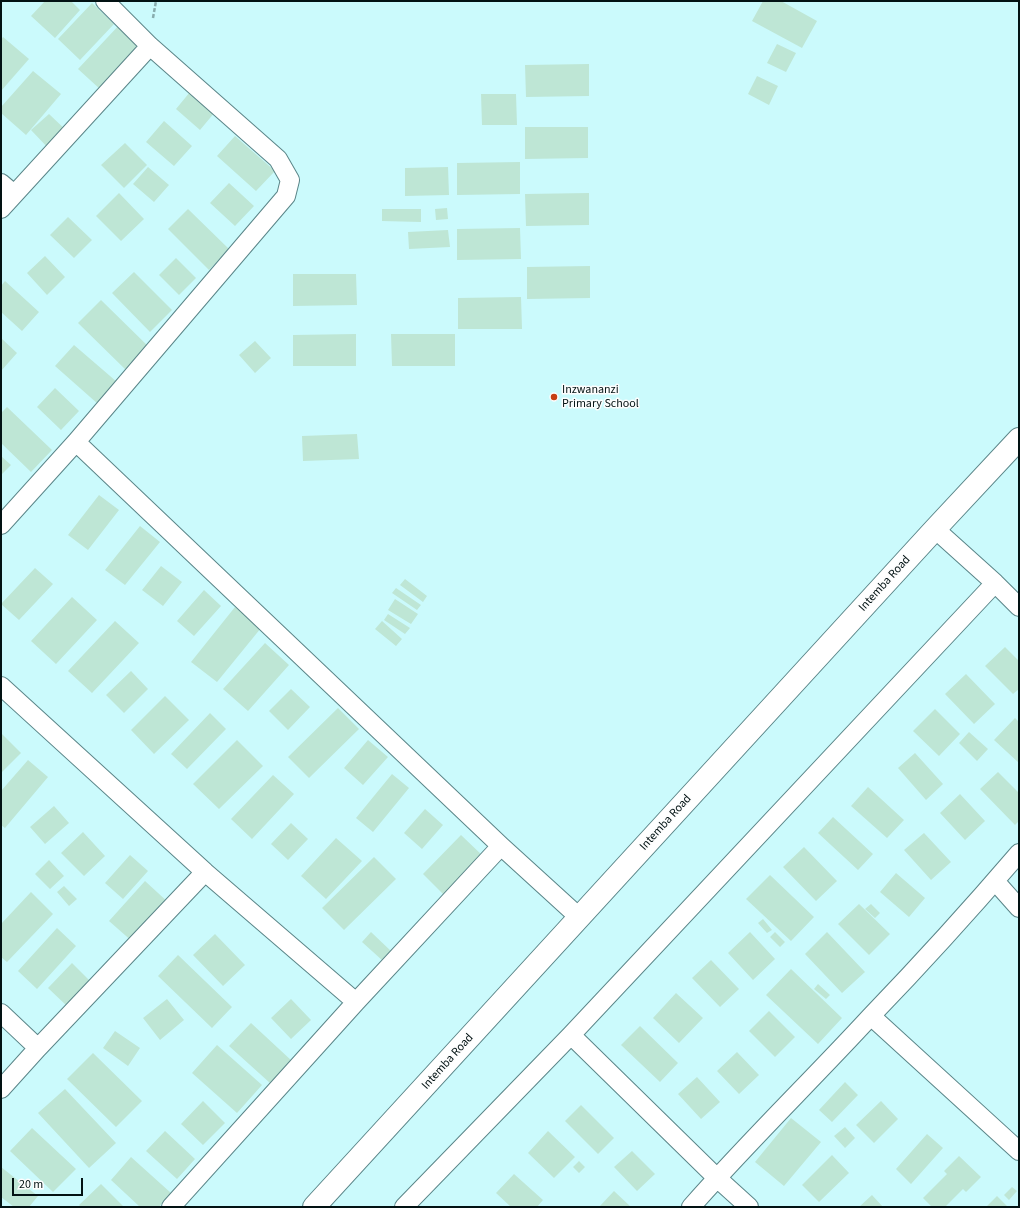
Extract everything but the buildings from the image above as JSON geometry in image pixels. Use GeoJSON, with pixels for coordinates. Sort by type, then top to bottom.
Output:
{"type":"FeatureCollection","features":[{"type":"Feature","properties":{"kind":"street"},"geometry":{"type":"LineString","coordinates":[[1,525],[76,442],[286,196],[290,180],[278,159],[150,46],[105,1]]}},
{"type":"Feature","properties":{"kind":"street"},"geometry":{"type":"LineString","coordinates":[[1,209],[8,188],[150,46]]}},
{"type":"Feature","properties":{"kind":"street","name":"Intemba Road"},"geometry":{"type":"LineString","coordinates":[[314,1207],[580,918],[934,529],[1019,439]]}},
{"type":"Feature","properties":{"kind":"street"},"geometry":{"type":"LineString","coordinates":[[76,442],[501,846],[580,918]]}},
{"type":"Feature","properties":{"kind":"street"},"geometry":{"type":"LineString","coordinates":[[934,529],[995,583],[1019,607]]}},
{"type":"Feature","properties":{"kind":"street"},"geometry":{"type":"LineString","coordinates":[[404,1207],[571,1035],[995,583]]}},
{"type":"Feature","properties":{"kind":"street"},"geometry":{"type":"LineString","coordinates":[[1,686],[205,872],[356,1002]]}},
{"type":"Feature","properties":{"kind":"street"},"geometry":{"type":"LineString","coordinates":[[171,1207],[356,1002],[501,846]]}},
{"type":"Feature","properties":{"kind":"street"},"geometry":{"type":"LineString","coordinates":[[691,1207],[716,1178],[871,1016],[1019,853]]}},
{"type":"Feature","properties":{"kind":"street"},"geometry":{"type":"LineString","coordinates":[[1,1089],[205,872]]}},
{"type":"Feature","properties":{"kind":"street"},"geometry":{"type":"LineString","coordinates":[[995,881],[1019,908]]}},
{"type":"Feature","properties":{"kind":"street"},"geometry":{"type":"LineString","coordinates":[[1,1013],[38,1048]]}},
{"type":"Feature","properties":{"kind":"street"},"geometry":{"type":"LineString","coordinates":[[871,1016],[1019,1150]]}},
{"type":"Feature","properties":{"kind":"street"},"geometry":{"type":"LineString","coordinates":[[571,1035],[716,1178],[749,1207]]}},
{"type":"Feature","properties":{"kind":"place","name":"Inzwananzi Primary School"},"geometry":{"type":"Point","coordinates":[554,397]}}]}
